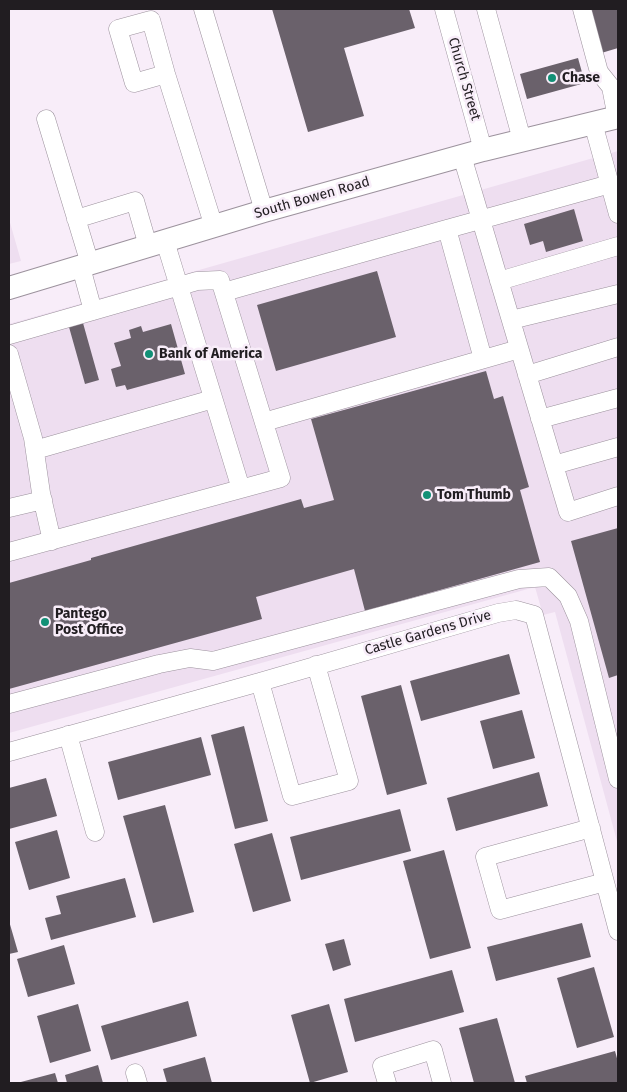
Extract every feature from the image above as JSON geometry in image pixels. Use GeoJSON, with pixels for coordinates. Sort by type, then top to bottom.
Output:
{"type":"FeatureCollection","features":[{"type":"Feature","properties":{"kind":"main road","name":"South Bowen Road"},"geometry":{"type":"LineString","coordinates":[[9,288],[264,211],[483,150],[618,118]]}},
{"type":"Feature","properties":{"kind":"street"},"geometry":{"type":"LineString","coordinates":[[203,9],[264,211]]}},
{"type":"Feature","properties":{"kind":"street","name":"Church Street"},"geometry":{"type":"LineString","coordinates":[[444,9],[483,150]]}},
{"type":"Feature","properties":{"kind":"street"},"geometry":{"type":"LineString","coordinates":[[486,9],[522,140]]}},
{"type":"Feature","properties":{"kind":"street"},"geometry":{"type":"LineString","coordinates":[[582,9],[599,72],[614,81],[618,118]]}},
{"type":"Feature","properties":{"kind":"street"},"geometry":{"type":"LineString","coordinates":[[166,74],[214,227]]}},
{"type":"Feature","properties":{"kind":"street"},"geometry":{"type":"LineString","coordinates":[[46,119],[76,219],[93,311]]}},
{"type":"Feature","properties":{"kind":"street"},"geometry":{"type":"LineString","coordinates":[[593,123],[618,214]]}},
{"type":"Feature","properties":{"kind":"street"},"geometry":{"type":"LineString","coordinates":[[462,156],[568,512],[618,496]]}},
{"type":"Feature","properties":{"kind":"street"},"geometry":{"type":"LineString","coordinates":[[224,292],[610,184]]}},
{"type":"Feature","properties":{"kind":"street"},"geometry":{"type":"LineString","coordinates":[[76,219],[135,201],[178,286],[241,489]]}},
{"type":"Feature","properties":{"kind":"street"},"geometry":{"type":"LineString","coordinates":[[447,229],[483,359]]}},
{"type":"Feature","properties":{"kind":"street"},"geometry":{"type":"LineString","coordinates":[[499,281],[618,246]]}},
{"type":"Feature","properties":{"kind":"street"},"geometry":{"type":"LineString","coordinates":[[9,335],[197,281],[220,280],[281,478],[9,552]]}},
{"type":"Feature","properties":{"kind":"street"},"geometry":{"type":"LineString","coordinates":[[510,320],[618,294]]}},
{"type":"Feature","properties":{"kind":"street"},"geometry":{"type":"LineString","coordinates":[[527,375],[618,347]]}},
{"type":"Feature","properties":{"kind":"street"},"geometry":{"type":"LineString","coordinates":[[264,422],[519,349]]}},
{"type":"Feature","properties":{"kind":"street"},"geometry":{"type":"LineString","coordinates":[[9,354],[33,438],[52,541]]}},
{"type":"Feature","properties":{"kind":"street"},"geometry":{"type":"LineString","coordinates":[[540,419],[618,398]]}},
{"type":"Feature","properties":{"kind":"street"},"geometry":{"type":"LineString","coordinates":[[35,450],[213,399]]}},
{"type":"Feature","properties":{"kind":"street"},"geometry":{"type":"LineString","coordinates":[[554,465],[618,447]]}},
{"type":"Feature","properties":{"kind":"street"},"geometry":{"type":"LineString","coordinates":[[9,508],[43,500]]}},
{"type":"Feature","properties":{"kind":"street"},"geometry":{"type":"LineString","coordinates":[[9,704],[159,664],[190,658],[213,661],[519,579],[550,577],[568,596],[579,621],[618,779]]}},
{"type":"Feature","properties":{"kind":"street","name":"Castle Gardens Drive"},"geometry":{"type":"LineString","coordinates":[[9,752],[498,613],[516,610],[534,615],[618,931]]}},
{"type":"Feature","properties":{"kind":"street"},"geometry":{"type":"LineString","coordinates":[[260,682],[292,796],[349,781],[316,666]]}},
{"type":"Feature","properties":{"kind":"street"},"geometry":{"type":"LineString","coordinates":[[68,735],[95,832]]}},
{"type":"Feature","properties":{"kind":"street"},"geometry":{"type":"LineString","coordinates":[[591,828],[484,857],[500,910],[605,882]]}},
{"type":"Feature","properties":{"kind":"street"},"geometry":{"type":"LineString","coordinates":[[387,1083],[382,1066],[433,1050],[442,1083]]}},
{"type":"Feature","properties":{"kind":"shaded area"},"geometry":{"type":"Polygon","coordinates":[[[618,151],[618,845],[555,612],[543,615],[535,587],[9,733],[9,324],[618,151]]]}},
{"type":"Feature","properties":{"kind":"shaded area"},"geometry":{"type":"Polygon","coordinates":[[[9,219],[21,261],[9,264],[9,219]]]}},
{"type":"Feature","properties":{"kind":"building"},"geometry":{"type":"Polygon","coordinates":[[[272,9],[409,9],[415,28],[344,48],[364,116],[308,132],[272,9]]]}},
{"type":"Feature","properties":{"kind":"building"},"geometry":{"type":"Polygon","coordinates":[[[585,9],[618,9],[618,48],[598,54],[585,9]]]}},
{"type":"Feature","properties":{"kind":"building","name":"Chase"},"geometry":{"type":"Polygon","coordinates":[[[578,58],[585,83],[527,99],[520,74],[578,58]]]}},
{"type":"Feature","properties":{"kind":"building"},"geometry":{"type":"Polygon","coordinates":[[[574,209],[583,241],[546,252],[543,241],[530,245],[524,224],[574,209]]]}},
{"type":"Feature","properties":{"kind":"building"},"geometry":{"type":"Polygon","coordinates":[[[377,271],[396,337],[276,371],[257,305],[377,271]]]}},
{"type":"Feature","properties":{"kind":"building"},"geometry":{"type":"Polygon","coordinates":[[[83,323],[99,380],[85,384],[69,327],[83,323]]]}},
{"type":"Feature","properties":{"kind":"building","name":"Bank of America"},"geometry":{"type":"Polygon","coordinates":[[[171,324],[185,374],[127,390],[125,385],[116,387],[111,369],[121,366],[114,343],[131,338],[129,330],[141,326],[143,332],[171,324]]]}},
{"type":"Feature","properties":{"kind":"building"},"geometry":{"type":"Polygon","coordinates":[[[486,371],[494,399],[503,396],[529,487],[520,490],[540,562],[365,611],[354,569],[256,597],[262,619],[9,689],[9,583],[301,499],[304,508],[334,500],[311,419],[486,371]]]}},
{"type":"Feature","properties":{"kind":"building"},"geometry":{"type":"Polygon","coordinates":[[[618,528],[618,675],[609,678],[571,541],[618,528]]]}},
{"type":"Feature","properties":{"kind":"building"},"geometry":{"type":"Polygon","coordinates":[[[509,654],[520,694],[421,721],[410,681],[509,654]]]}},
{"type":"Feature","properties":{"kind":"building"},"geometry":{"type":"Polygon","coordinates":[[[401,685],[427,784],[387,795],[361,696],[401,685]]]}},
{"type":"Feature","properties":{"kind":"building"},"geometry":{"type":"Polygon","coordinates":[[[522,710],[535,758],[493,769],[480,721],[522,710]]]}},
{"type":"Feature","properties":{"kind":"building"},"geometry":{"type":"Polygon","coordinates":[[[244,726],[268,821],[235,829],[211,735],[244,726]]]}},
{"type":"Feature","properties":{"kind":"building"},"geometry":{"type":"Polygon","coordinates":[[[201,737],[211,775],[118,800],[108,762],[201,737]]]}},
{"type":"Feature","properties":{"kind":"building"},"geometry":{"type":"Polygon","coordinates":[[[539,772],[548,806],[456,831],[447,798],[539,772]]]}},
{"type":"Feature","properties":{"kind":"building"},"geometry":{"type":"Polygon","coordinates":[[[46,778],[57,816],[9,829],[9,788],[46,778]]]}},
{"type":"Feature","properties":{"kind":"building"},"geometry":{"type":"Polygon","coordinates":[[[165,805],[194,912],[153,923],[123,816],[165,805]]]}},
{"type":"Feature","properties":{"kind":"building"},"geometry":{"type":"Polygon","coordinates":[[[400,809],[411,851],[301,880],[290,837],[400,809]]]}},
{"type":"Feature","properties":{"kind":"building"},"geometry":{"type":"Polygon","coordinates":[[[57,830],[70,878],[29,890],[15,842],[57,830]]]}},
{"type":"Feature","properties":{"kind":"building"},"geometry":{"type":"Polygon","coordinates":[[[272,833],[291,901],[253,912],[234,844],[272,833]]]}},
{"type":"Feature","properties":{"kind":"building"},"geometry":{"type":"Polygon","coordinates":[[[444,850],[471,948],[430,959],[403,861],[444,850]]]}},
{"type":"Feature","properties":{"kind":"building"},"geometry":{"type":"Polygon","coordinates":[[[125,878],[136,917],[51,940],[45,918],[61,914],[56,896],[125,878]]]}},
{"type":"Feature","properties":{"kind":"building"},"geometry":{"type":"Polygon","coordinates":[[[9,921],[18,952],[9,954],[9,921]]]}},
{"type":"Feature","properties":{"kind":"building"},"geometry":{"type":"Polygon","coordinates":[[[582,923],[591,957],[496,981],[487,947],[582,923]]]}},
{"type":"Feature","properties":{"kind":"building"},"geometry":{"type":"Polygon","coordinates":[[[344,939],[351,965],[333,971],[325,944],[344,939]]]}},
{"type":"Feature","properties":{"kind":"building"},"geometry":{"type":"Polygon","coordinates":[[[64,945],[75,984],[28,997],[17,959],[64,945]]]}},
{"type":"Feature","properties":{"kind":"building"},"geometry":{"type":"Polygon","coordinates":[[[594,967],[614,1037],[577,1048],[557,978],[594,967]]]}},
{"type":"Feature","properties":{"kind":"building"},"geometry":{"type":"Polygon","coordinates":[[[452,970],[464,1012],[355,1042],[344,999],[452,970]]]}},
{"type":"Feature","properties":{"kind":"building"},"geometry":{"type":"Polygon","coordinates":[[[188,1001],[197,1036],[111,1060],[101,1026],[188,1001]]]}},
{"type":"Feature","properties":{"kind":"building"},"geometry":{"type":"Polygon","coordinates":[[[78,1004],[91,1051],[50,1063],[37,1016],[78,1004]]]}},
{"type":"Feature","properties":{"kind":"building"},"geometry":{"type":"Polygon","coordinates":[[[329,1004],[348,1072],[310,1083],[291,1015],[329,1004]]]}},
{"type":"Feature","properties":{"kind":"building"},"geometry":{"type":"Polygon","coordinates":[[[497,1018],[515,1083],[474,1083],[459,1028],[497,1018]]]}},
{"type":"Feature","properties":{"kind":"building"},"geometry":{"type":"Polygon","coordinates":[[[615,1051],[618,1062],[618,1083],[527,1083],[525,1076],[615,1051]]]}},
{"type":"Feature","properties":{"kind":"building"},"geometry":{"type":"Polygon","coordinates":[[[205,1057],[212,1083],[167,1083],[163,1069],[205,1057]]]}},
{"type":"Feature","properties":{"kind":"building"},"geometry":{"type":"Polygon","coordinates":[[[98,1065],[103,1083],[67,1083],[65,1075],[98,1065]]]}},
{"type":"Feature","properties":{"kind":"building"},"geometry":{"type":"Polygon","coordinates":[[[55,1073],[58,1083],[17,1083],[55,1073]]]}},
{"type":"Feature","properties":{"kind":"place","name":"Chase"},"geometry":{"type":"Point","coordinates":[552,78]}},
{"type":"Feature","properties":{"kind":"place","name":"Bank of America"},"geometry":{"type":"Point","coordinates":[149,354]}},
{"type":"Feature","properties":{"kind":"place","name":"Tom Thumb"},"geometry":{"type":"Point","coordinates":[427,495]}},
{"type":"Feature","properties":{"kind":"place","name":"Pantego Post Office"},"geometry":{"type":"Point","coordinates":[45,622]}}]}
